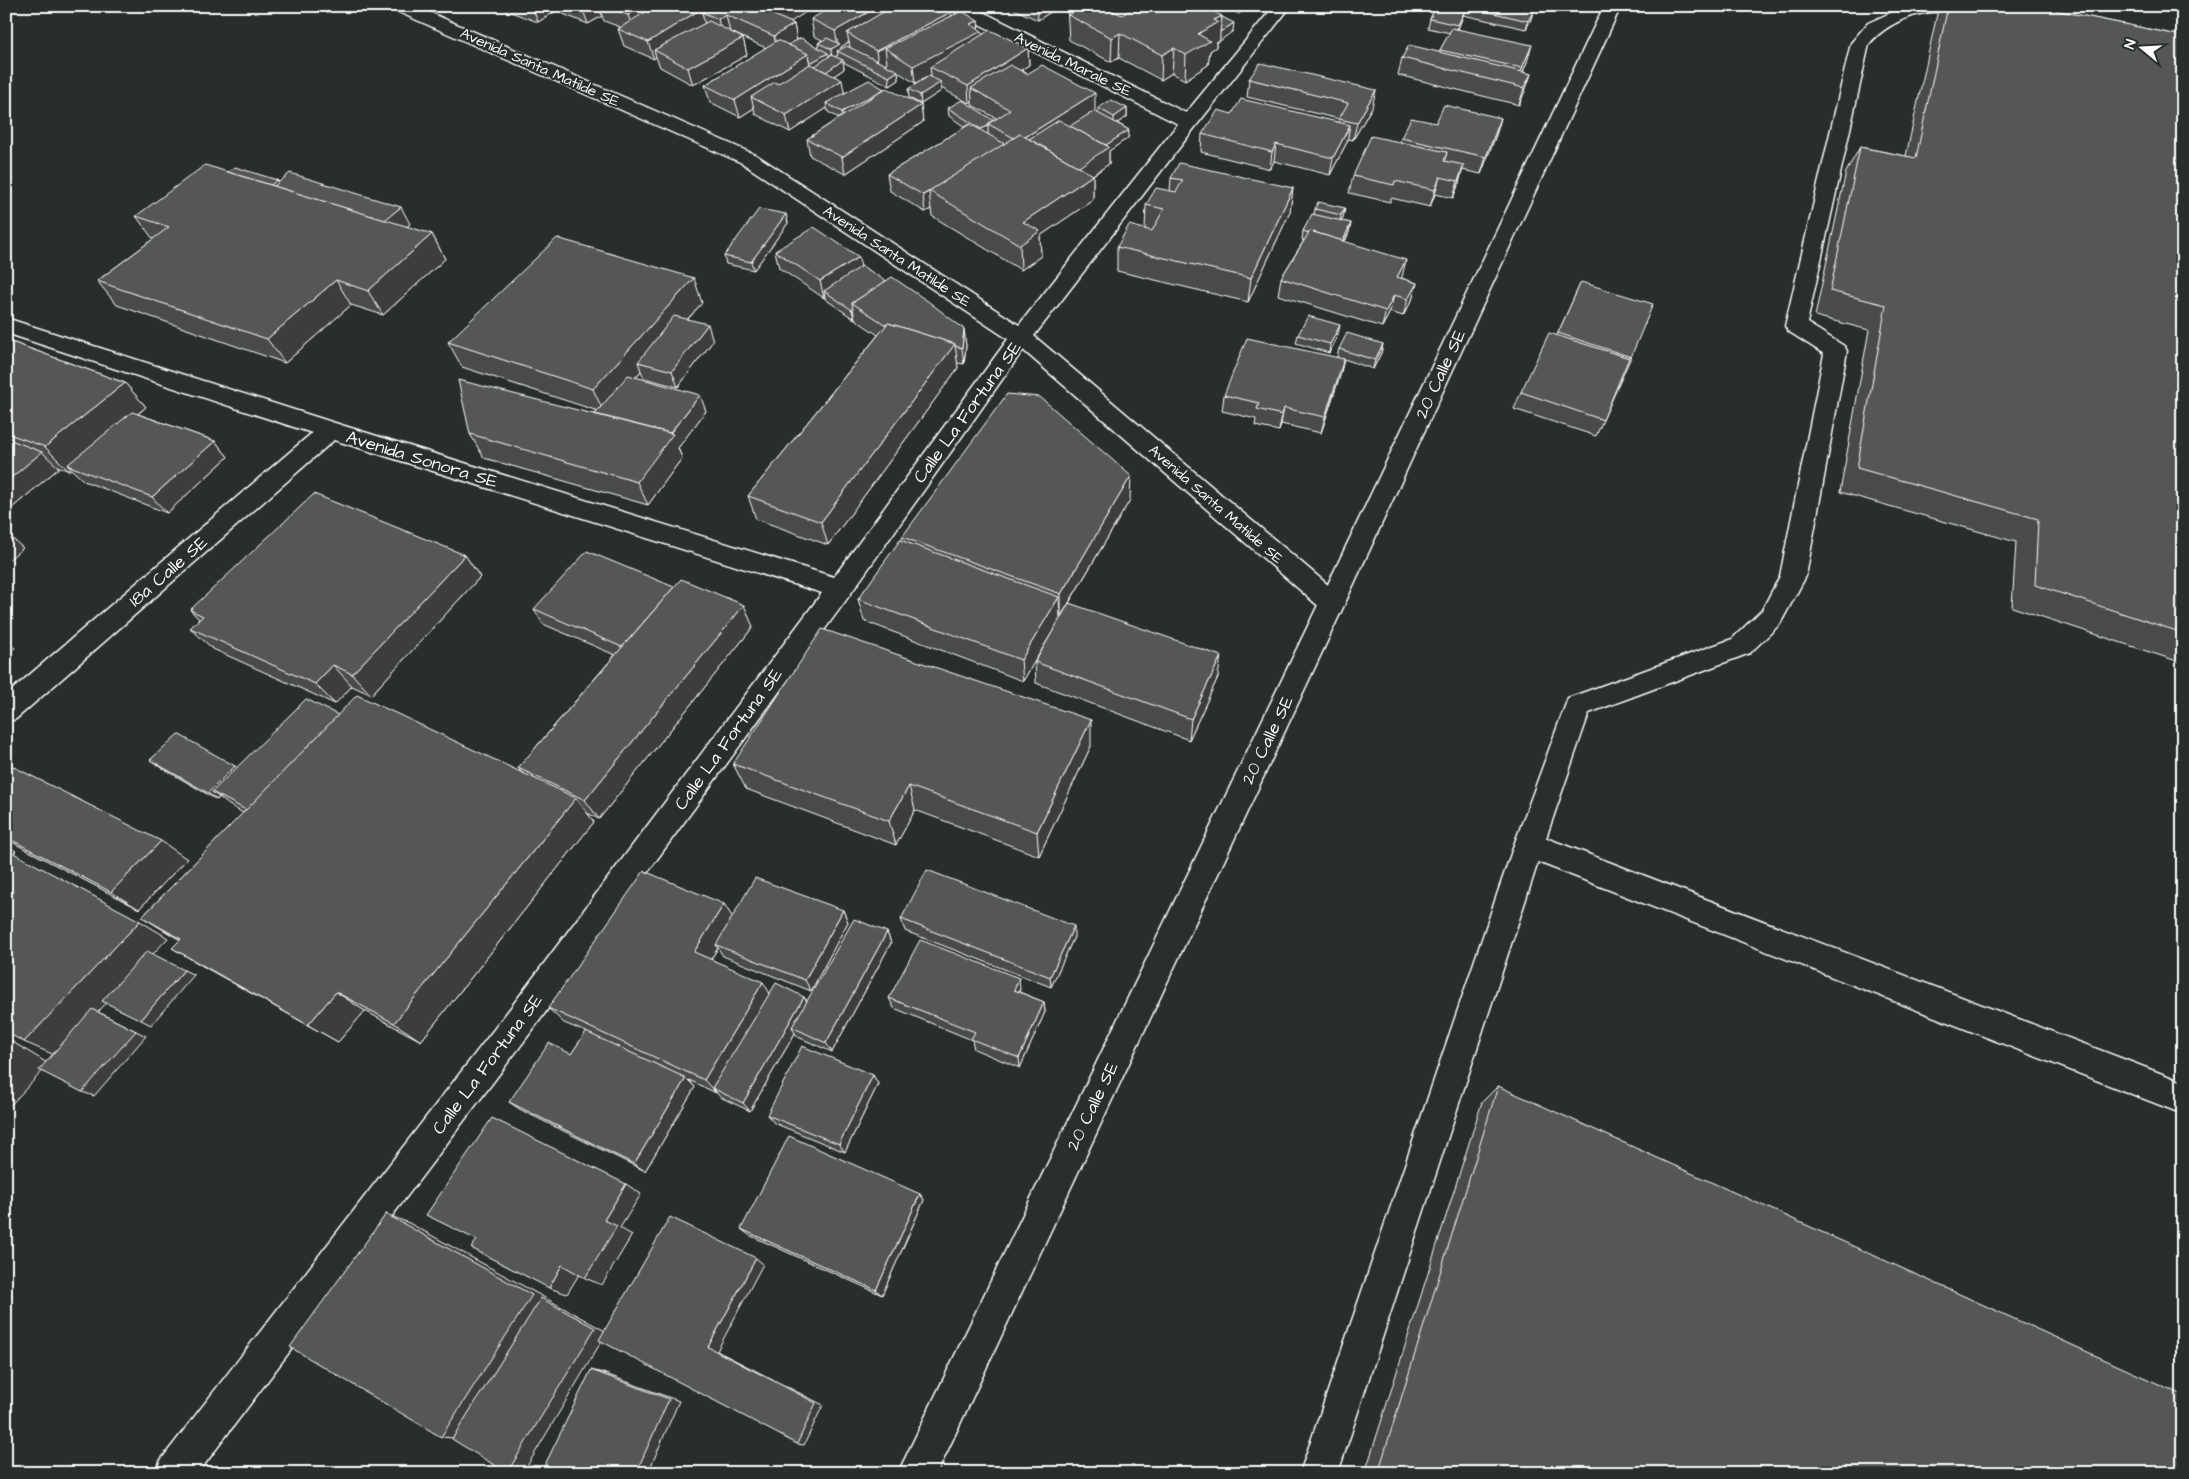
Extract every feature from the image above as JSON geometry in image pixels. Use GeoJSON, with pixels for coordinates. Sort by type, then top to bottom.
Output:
{"type":"FeatureCollection","features":[{"type":"Feature","properties":{"kind":"street","name":"Avenida Santa Matilde SE"},"geometry":{"type":"LineString","coordinates":[[400,6],[749,158],[1021,337],[1332,603]]}},
{"type":"Feature","properties":{"kind":"street","name":"Avenida Marale SE"},"geometry":{"type":"LineString","coordinates":[[957,6],[1189,122]]}},
{"type":"Feature","properties":{"kind":"street","name":"Calle La Fortuna SE"},"geometry":{"type":"LineString","coordinates":[[174,1473],[523,1016],[840,589],[1021,337],[1189,122],[1283,6]]}},
{"type":"Feature","properties":{"kind":"street","name":"20 Calle SE"},"geometry":{"type":"LineString","coordinates":[[917,1473],[1614,6]]}},
{"type":"Feature","properties":{"kind":"street"},"geometry":{"type":"LineString","coordinates":[[1318,1473],[1529,845],[1578,706],[1741,646],[1771,617],[1794,576],[1836,351],[1796,326],[1860,43],[1874,27],[1908,10],[1948,7],[1997,17]]}},
{"type":"Feature","properties":{"kind":"street","name":"Avenida Sonora SE"},"geometry":{"type":"LineString","coordinates":[[9,329],[840,589]]}},
{"type":"Feature","properties":{"kind":"street","name":"18a Calle SE"},"geometry":{"type":"LineString","coordinates":[[6,711],[330,430]]}},
{"type":"Feature","properties":{"kind":"street"},"geometry":{"type":"LineString","coordinates":[[1529,845],[2183,1098]]}},
{"type":"Feature","properties":{"kind":"building"},"geometry":{"type":"Polygon","coordinates":[[[603,6],[642,6],[628,15],[603,6]]]}},
{"type":"Feature","properties":{"kind":"building"},"geometry":{"type":"Polygon","coordinates":[[[655,6],[706,6],[648,42],[618,29],[655,6]]]}},
{"type":"Feature","properties":{"kind":"building"},"geometry":{"type":"Polygon","coordinates":[[[711,6],[753,6],[794,24],[774,36],[726,15],[718,19],[702,12],[711,6]]]}},
{"type":"Feature","properties":{"kind":"building"},"geometry":{"type":"Polygon","coordinates":[[[756,6],[785,6],[773,14],[756,6]]]}},
{"type":"Feature","properties":{"kind":"building"},"geometry":{"type":"Polygon","coordinates":[[[834,6],[879,6],[835,31],[811,19],[834,6]]]}},
{"type":"Feature","properties":{"kind":"building"},"geometry":{"type":"Polygon","coordinates":[[[894,6],[942,6],[951,12],[876,51],[847,33],[894,6]]]}},
{"type":"Feature","properties":{"kind":"building"},"geometry":{"type":"Polygon","coordinates":[[[1081,6],[1119,6],[1112,10],[1122,15],[1137,6],[1202,6],[1222,16],[1214,20],[1218,22],[1198,34],[1210,41],[1186,55],[1174,48],[1162,55],[1120,33],[1112,38],[1068,15],[1083,7],[1081,6]]]}},
{"type":"Feature","properties":{"kind":"building"},"geometry":{"type":"Polygon","coordinates":[[[1436,6],[1465,10],[1458,25],[1430,19],[1436,6]]]}},
{"type":"Feature","properties":{"kind":"building"},"geometry":{"type":"Polygon","coordinates":[[[1464,6],[1517,6],[1534,10],[1528,21],[1464,6]]]}},
{"type":"Feature","properties":{"kind":"building"},"geometry":{"type":"Polygon","coordinates":[[[1948,6],[2035,6],[2183,36],[2183,633],[2035,585],[2038,519],[1857,468],[1886,305],[1830,291],[1860,147],[1916,158],[1948,6]]]}},
{"type":"Feature","properties":{"kind":"building"},"geometry":{"type":"Polygon","coordinates":[[[962,11],[978,21],[970,24],[982,31],[913,66],[885,48],[962,11]]]}},
{"type":"Feature","properties":{"kind":"building"},"geometry":{"type":"Polygon","coordinates":[[[1222,17],[1234,23],[1220,32],[1222,17]]]}},
{"type":"Feature","properties":{"kind":"building"},"geometry":{"type":"Polygon","coordinates":[[[709,21],[743,38],[688,68],[654,50],[709,21]]]}},
{"type":"Feature","properties":{"kind":"building"},"geometry":{"type":"Polygon","coordinates":[[[1452,28],[1532,45],[1522,68],[1440,50],[1452,28]]]}},
{"type":"Feature","properties":{"kind":"building"},"geometry":{"type":"Polygon","coordinates":[[[990,30],[1028,48],[968,86],[930,67],[990,30]]]}},
{"type":"Feature","properties":{"kind":"building"},"geometry":{"type":"Polygon","coordinates":[[[801,38],[828,53],[812,62],[809,60],[808,54],[788,45],[801,38]]]}},
{"type":"Feature","properties":{"kind":"building"},"geometry":{"type":"Polygon","coordinates":[[[827,38],[840,44],[831,49],[818,43],[827,38]]]}},
{"type":"Feature","properties":{"kind":"building"},"geometry":{"type":"Polygon","coordinates":[[[778,40],[808,54],[735,100],[705,85],[778,40]]]}},
{"type":"Feature","properties":{"kind":"building"},"geometry":{"type":"Polygon","coordinates":[[[1409,45],[1531,74],[1524,88],[1402,58],[1409,45]]]}},
{"type":"Feature","properties":{"kind":"building"},"geometry":{"type":"Polygon","coordinates":[[[847,46],[898,71],[889,77],[837,51],[847,46]]]}},
{"type":"Feature","properties":{"kind":"building"},"geometry":{"type":"Polygon","coordinates":[[[831,55],[843,60],[826,72],[815,66],[831,55]]]}},
{"type":"Feature","properties":{"kind":"building"},"geometry":{"type":"Polygon","coordinates":[[[1260,63],[1376,90],[1357,123],[1339,119],[1348,103],[1249,79],[1260,63]]]}},
{"type":"Feature","properties":{"kind":"building"},"geometry":{"type":"Polygon","coordinates":[[[810,64],[842,80],[786,115],[751,97],[775,82],[777,84],[810,64]]]}},
{"type":"Feature","properties":{"kind":"building"},"geometry":{"type":"Polygon","coordinates":[[[1010,65],[1027,74],[1042,65],[1095,93],[1025,137],[1020,134],[1014,138],[988,124],[1010,110],[971,88],[1010,65]]]}},
{"type":"Feature","properties":{"kind":"building"},"geometry":{"type":"Polygon","coordinates":[[[929,76],[941,82],[920,95],[908,89],[929,76]]]}},
{"type":"Feature","properties":{"kind":"building"},"geometry":{"type":"Polygon","coordinates":[[[869,80],[884,89],[842,112],[826,103],[869,80]]]}},
{"type":"Feature","properties":{"kind":"building"},"geometry":{"type":"Polygon","coordinates":[[[886,88],[921,105],[842,157],[807,139],[886,88]]]}},
{"type":"Feature","properties":{"kind":"building"},"geometry":{"type":"Polygon","coordinates":[[[1241,99],[1350,125],[1333,158],[1276,144],[1272,152],[1202,134],[1218,110],[1232,114],[1241,99]]]}},
{"type":"Feature","properties":{"kind":"building"},"geometry":{"type":"Polygon","coordinates":[[[962,100],[993,120],[988,126],[981,129],[948,108],[962,100]]]}},
{"type":"Feature","properties":{"kind":"building"},"geometry":{"type":"Polygon","coordinates":[[[1111,100],[1127,108],[1114,117],[1098,108],[1111,100]]]}},
{"type":"Feature","properties":{"kind":"building"},"geometry":{"type":"Polygon","coordinates":[[[1444,105],[1501,118],[1486,157],[1401,138],[1411,118],[1436,123],[1444,105]]]}},
{"type":"Feature","properties":{"kind":"building"},"geometry":{"type":"Polygon","coordinates":[[[1094,111],[1129,130],[1106,145],[1070,126],[1094,111]]]}},
{"type":"Feature","properties":{"kind":"building"},"geometry":{"type":"Polygon","coordinates":[[[1059,120],[1109,147],[1079,167],[1029,139],[1059,120]]]}},
{"type":"Feature","properties":{"kind":"building"},"geometry":{"type":"Polygon","coordinates":[[[970,124],[1005,144],[923,195],[887,174],[970,124]]]}},
{"type":"Feature","properties":{"kind":"building"},"geometry":{"type":"Polygon","coordinates":[[[1020,134],[1093,175],[1023,222],[1040,231],[1020,245],[929,191],[1020,134]]]}},
{"type":"Feature","properties":{"kind":"building"},"geometry":{"type":"Polygon","coordinates":[[[1371,136],[1447,152],[1444,161],[1464,165],[1458,181],[1440,177],[1435,190],[1395,181],[1394,185],[1353,176],[1371,136]]]}},
{"type":"Feature","properties":{"kind":"building"},"geometry":{"type":"Polygon","coordinates":[[[1179,163],[1293,188],[1251,278],[1117,247],[1129,225],[1152,231],[1164,209],[1146,205],[1156,188],[1176,192],[1183,180],[1171,178],[1179,163]]]}},
{"type":"Feature","properties":{"kind":"building"},"geometry":{"type":"Polygon","coordinates":[[[205,165],[432,234],[368,291],[336,280],[267,339],[97,281],[169,227],[136,216],[205,165]]]}},
{"type":"Feature","properties":{"kind":"building"},"geometry":{"type":"Polygon","coordinates":[[[235,167],[277,180],[271,185],[228,172],[235,167]]]}},
{"type":"Feature","properties":{"kind":"building"},"geometry":{"type":"Polygon","coordinates":[[[290,173],[401,207],[385,220],[274,186],[290,173]]]}},
{"type":"Feature","properties":{"kind":"building"},"geometry":{"type":"Polygon","coordinates":[[[1318,202],[1345,208],[1341,215],[1315,209],[1318,202]]]}},
{"type":"Feature","properties":{"kind":"building"},"geometry":{"type":"Polygon","coordinates":[[[759,209],[786,214],[751,262],[724,256],[759,209]]]}},
{"type":"Feature","properties":{"kind":"building"},"geometry":{"type":"Polygon","coordinates":[[[1312,214],[1351,223],[1343,241],[1310,231],[1309,233],[1303,231],[1312,214]]]}},
{"type":"Feature","properties":{"kind":"building"},"geometry":{"type":"Polygon","coordinates":[[[814,227],[859,257],[820,281],[775,251],[814,227]]]}},
{"type":"Feature","properties":{"kind":"building"},"geometry":{"type":"Polygon","coordinates":[[[1310,231],[1406,260],[1397,277],[1417,283],[1408,299],[1394,295],[1386,311],[1281,278],[1310,231]]]}},
{"type":"Feature","properties":{"kind":"building"},"geometry":{"type":"Polygon","coordinates":[[[557,238],[694,278],[593,389],[448,342],[557,238]]]}},
{"type":"Feature","properties":{"kind":"building"},"geometry":{"type":"Polygon","coordinates":[[[862,266],[886,281],[852,303],[852,310],[824,291],[862,266]]]}},
{"type":"Feature","properties":{"kind":"building"},"geometry":{"type":"Polygon","coordinates":[[[892,277],[964,329],[962,348],[955,346],[955,344],[888,323],[886,325],[852,303],[892,277]]]}},
{"type":"Feature","properties":{"kind":"building"},"geometry":{"type":"Polygon","coordinates":[[[1581,282],[1653,304],[1631,357],[1558,333],[1581,282]]]}},
{"type":"Feature","properties":{"kind":"building"},"geometry":{"type":"Polygon","coordinates":[[[674,316],[708,324],[672,371],[638,362],[674,316]]]}},
{"type":"Feature","properties":{"kind":"building"},"geometry":{"type":"Polygon","coordinates":[[[1308,316],[1340,325],[1330,344],[1298,335],[1308,316]]]}},
{"type":"Feature","properties":{"kind":"building"},"geometry":{"type":"Polygon","coordinates":[[[888,323],[955,344],[821,522],[748,496],[888,323]]]}},
{"type":"Feature","properties":{"kind":"building"},"geometry":{"type":"Polygon","coordinates":[[[1347,333],[1383,344],[1375,360],[1339,349],[1347,333]]]}},
{"type":"Feature","properties":{"kind":"building"},"geometry":{"type":"Polygon","coordinates":[[[1549,333],[1629,358],[1603,420],[1521,392],[1549,333]]]}},
{"type":"Feature","properties":{"kind":"building"},"geometry":{"type":"Polygon","coordinates":[[[1247,338],[1344,359],[1325,417],[1284,408],[1282,415],[1257,409],[1259,403],[1224,395],[1247,338]]]}},
{"type":"Feature","properties":{"kind":"building"},"geometry":{"type":"Polygon","coordinates":[[[6,340],[125,383],[45,447],[6,433],[6,340]]]}},
{"type":"Feature","properties":{"kind":"building"},"geometry":{"type":"Polygon","coordinates":[[[628,375],[700,395],[670,433],[595,414],[628,375]]]}},
{"type":"Feature","properties":{"kind":"building"},"geometry":{"type":"Polygon","coordinates":[[[458,380],[673,434],[637,482],[470,434],[458,380]]]}},
{"type":"Feature","properties":{"kind":"building"},"geometry":{"type":"Polygon","coordinates":[[[1007,394],[1040,397],[1131,476],[1061,594],[902,537],[1007,394]]]}},
{"type":"Feature","properties":{"kind":"building"},"geometry":{"type":"Polygon","coordinates":[[[132,412],[215,441],[152,497],[67,465],[132,412]]]}},
{"type":"Feature","properties":{"kind":"building"},"geometry":{"type":"Polygon","coordinates":[[[6,438],[42,452],[6,482],[6,438]]]}},
{"type":"Feature","properties":{"kind":"building"},"geometry":{"type":"Polygon","coordinates":[[[314,494],[465,555],[352,674],[333,665],[315,684],[190,628],[203,616],[190,610],[314,494]]]}},
{"type":"Feature","properties":{"kind":"building"},"geometry":{"type":"Polygon","coordinates":[[[900,540],[1059,597],[1021,660],[858,599],[900,540]]]}},
{"type":"Feature","properties":{"kind":"building"},"geometry":{"type":"Polygon","coordinates":[[[587,551],[674,587],[622,647],[534,609],[587,551]]]}},
{"type":"Feature","properties":{"kind":"building"},"geometry":{"type":"Polygon","coordinates":[[[681,579],[744,605],[585,800],[518,768],[681,579]]]}},
{"type":"Feature","properties":{"kind":"building"},"geometry":{"type":"Polygon","coordinates":[[[1069,603],[1221,656],[1191,719],[1035,662],[1069,603]]]}},
{"type":"Feature","properties":{"kind":"building"},"geometry":{"type":"Polygon","coordinates":[[[822,629],[1091,720],[1037,832],[909,786],[889,821],[733,764],[822,629]]]}},
{"type":"Feature","properties":{"kind":"building"},"geometry":{"type":"Polygon","coordinates":[[[357,695],[576,798],[394,1023],[336,992],[308,1025],[172,948],[181,939],[142,917],[357,695]]]}},
{"type":"Feature","properties":{"kind":"building"},"geometry":{"type":"Polygon","coordinates":[[[306,699],[338,715],[246,810],[212,792],[306,699]]]}},
{"type":"Feature","properties":{"kind":"building"},"geometry":{"type":"Polygon","coordinates":[[[178,734],[235,766],[208,793],[150,760],[178,734]]]}},
{"type":"Feature","properties":{"kind":"building"},"geometry":{"type":"Polygon","coordinates":[[[6,763],[161,841],[111,892],[6,837],[6,763]]]}},
{"type":"Feature","properties":{"kind":"building"},"geometry":{"type":"Polygon","coordinates":[[[6,849],[140,921],[24,1042],[6,1032],[6,849]]]}},
{"type":"Feature","properties":{"kind":"building"},"geometry":{"type":"Polygon","coordinates":[[[927,870],[1074,926],[1050,977],[901,919],[927,870]]]}},
{"type":"Feature","properties":{"kind":"building"},"geometry":{"type":"Polygon","coordinates":[[[644,871],[724,904],[694,952],[763,982],[704,1080],[548,1008],[644,871]]]}},
{"type":"Feature","properties":{"kind":"building"},"geometry":{"type":"Polygon","coordinates":[[[755,878],[843,910],[805,980],[716,945],[755,878]]]}},
{"type":"Feature","properties":{"kind":"building"},"geometry":{"type":"Polygon","coordinates":[[[854,919],[887,932],[826,1043],[792,1027],[854,919]]]}},
{"type":"Feature","properties":{"kind":"building"},"geometry":{"type":"Polygon","coordinates":[[[920,940],[1019,978],[1014,990],[1044,1002],[1019,1058],[971,1039],[975,1032],[889,998],[920,940]]]}},
{"type":"Feature","properties":{"kind":"building"},"geometry":{"type":"Polygon","coordinates":[[[147,951],[184,970],[141,1020],[102,1001],[147,951]]]}},
{"type":"Feature","properties":{"kind":"building"},"geometry":{"type":"Polygon","coordinates":[[[776,983],[804,997],[743,1103],[712,1088],[776,983]]]}},
{"type":"Feature","properties":{"kind":"building"},"geometry":{"type":"Polygon","coordinates":[[[92,1009],[136,1031],[82,1092],[39,1070],[92,1009]]]}},
{"type":"Feature","properties":{"kind":"building"},"geometry":{"type":"Polygon","coordinates":[[[586,1032],[686,1078],[634,1164],[509,1102],[549,1043],[571,1054],[586,1032]]]}},
{"type":"Feature","properties":{"kind":"building"},"geometry":{"type":"Polygon","coordinates":[[[802,1046],[873,1075],[839,1144],[767,1115],[802,1046]]]}},
{"type":"Feature","properties":{"kind":"building"},"geometry":{"type":"Polygon","coordinates":[[[1498,1086],[2183,1395],[2183,1473],[1378,1473],[1498,1086]]]}},
{"type":"Feature","properties":{"kind":"building"},"geometry":{"type":"Polygon","coordinates":[[[492,1118],[626,1184],[604,1220],[617,1226],[585,1278],[562,1265],[549,1288],[471,1248],[477,1240],[426,1215],[492,1118]]]}},
{"type":"Feature","properties":{"kind":"building"},"geometry":{"type":"Polygon","coordinates":[[[789,1136],[920,1194],[876,1290],[741,1229],[789,1136]]]}},
{"type":"Feature","properties":{"kind":"building"},"geometry":{"type":"Polygon","coordinates":[[[386,1214],[532,1295],[441,1437],[290,1347],[386,1214]]]}},
{"type":"Feature","properties":{"kind":"building"},"geometry":{"type":"Polygon","coordinates":[[[670,1217],[756,1258],[708,1347],[816,1403],[797,1444],[599,1340],[670,1217]]]}},
{"type":"Feature","properties":{"kind":"building"},"geometry":{"type":"Polygon","coordinates":[[[541,1298],[595,1328],[507,1473],[452,1439],[541,1298]]]}},
{"type":"Feature","properties":{"kind":"building"},"geometry":{"type":"Polygon","coordinates":[[[591,1370],[669,1399],[636,1473],[541,1473],[591,1370]]]}}]}
